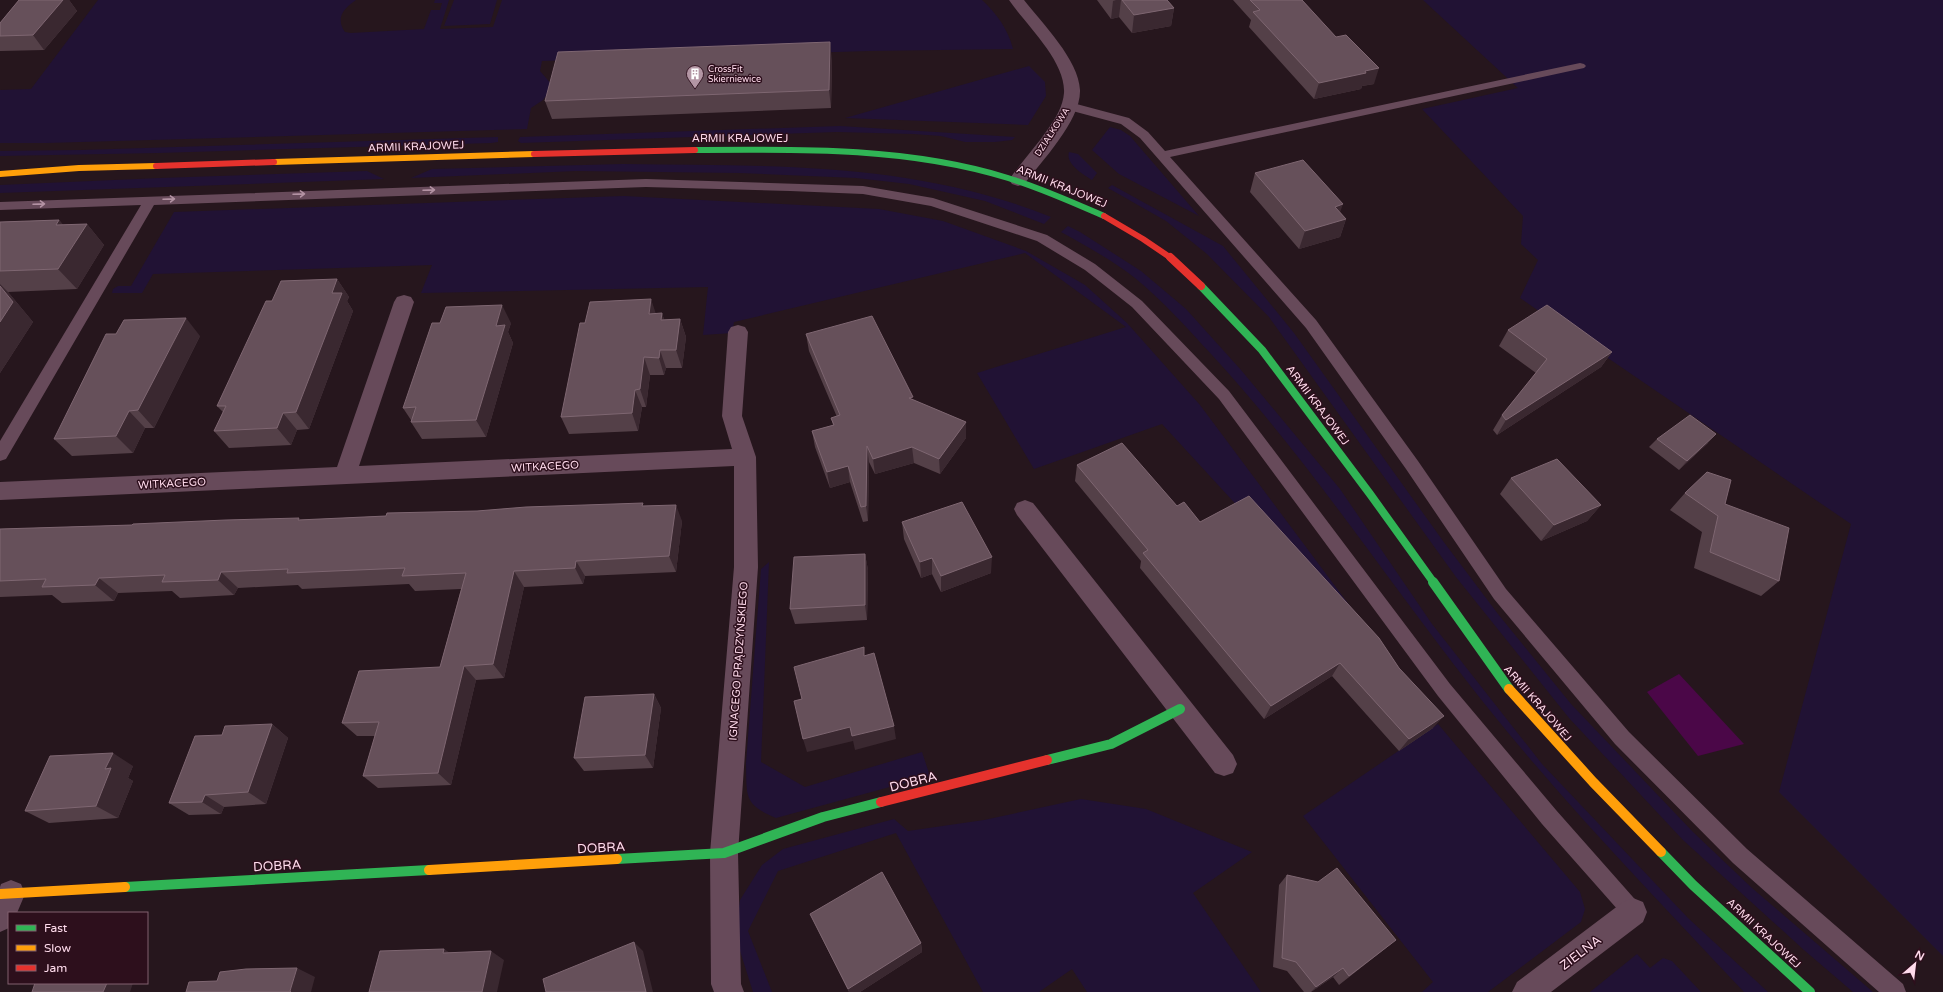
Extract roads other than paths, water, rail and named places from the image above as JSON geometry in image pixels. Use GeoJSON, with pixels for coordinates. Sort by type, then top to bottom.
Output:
{"type":"FeatureCollection","features":[{"type":"Feature","properties":{"kind":"street","name":"DZIAŁKOWA"},"geometry":{"type":"LineString","coordinates":[[1016,0],[1054,51],[1066,72],[1071,84],[1072,94],[1069,106],[1048,140],[1018,180]]}},
{"type":"Feature","properties":{"kind":"street","name":"ARMII KRAJOWEJ"},"geometry":{"type":"LineString","coordinates":[[0,167],[79,168],[636,151],[765,149],[873,154],[921,159],[1018,180],[1080,203],[1111,218],[1168,255],[1197,281],[1262,350],[1370,494],[1505,686],[1593,782],[1693,885],[1810,992]]}},
{"type":"Feature","properties":{"kind":"street","name":"ARMII KRAJOWEJ"},"geometry":{"type":"LineString","coordinates":[[0,174],[79,168]]}},
{"type":"Feature","properties":{"kind":"street"},"geometry":{"type":"LineString","coordinates":[[345,476],[404,302]]}},
{"type":"Feature","properties":{"kind":"street","name":"IGNACEGO PRĄDZYŃSKIEGO"},"geometry":{"type":"LineString","coordinates":[[729,992],[726,984],[724,853],[746,567],[745,457],[732,416],[738,332]]}},
{"type":"Feature","properties":{"kind":"street","name":"WITKACEGO"},"geometry":{"type":"LineString","coordinates":[[0,491],[745,457]]}},
{"type":"Feature","properties":{"kind":"street"},"geometry":{"type":"LineString","coordinates":[[1025,509],[1224,764]]}},
{"type":"Feature","properties":{"kind":"street","name":"DOBRA"},"geometry":{"type":"LineString","coordinates":[[4,902],[724,853],[823,817],[1111,744],[1180,709]]}},
{"type":"Feature","properties":{"kind":"street","name":"ZIELNA"},"geometry":{"type":"LineString","coordinates":[[1527,992],[1633,912]]}},
{"type":"Feature","properties":{"kind":"lane"},"geometry":{"type":"LineString","coordinates":[[1163,155],[1580,66]]}},
{"type":"Feature","properties":{"kind":"lane"},"geometry":{"type":"LineString","coordinates":[[1069,106],[1126,121],[1144,135],[1163,155],[1311,324],[1412,466],[1500,594],[1622,738],[1740,856],[1894,992]]}},
{"type":"Feature","properties":{"kind":"lane"},"geometry":{"type":"LineString","coordinates":[[0,206],[646,183],[863,190],[933,202],[1042,238],[1090,267],[1137,304],[1224,395],[1444,690],[1549,816],[1633,912]]}},
{"type":"Feature","properties":{"kind":"lane"},"geometry":{"type":"LineString","coordinates":[[0,455],[150,200]]}},
{"type":"Feature","properties":{"kind":"place","name":"CrossFit Skierniewice"},"geometry":{"type":"Point","coordinates":[695,89]}}]}
